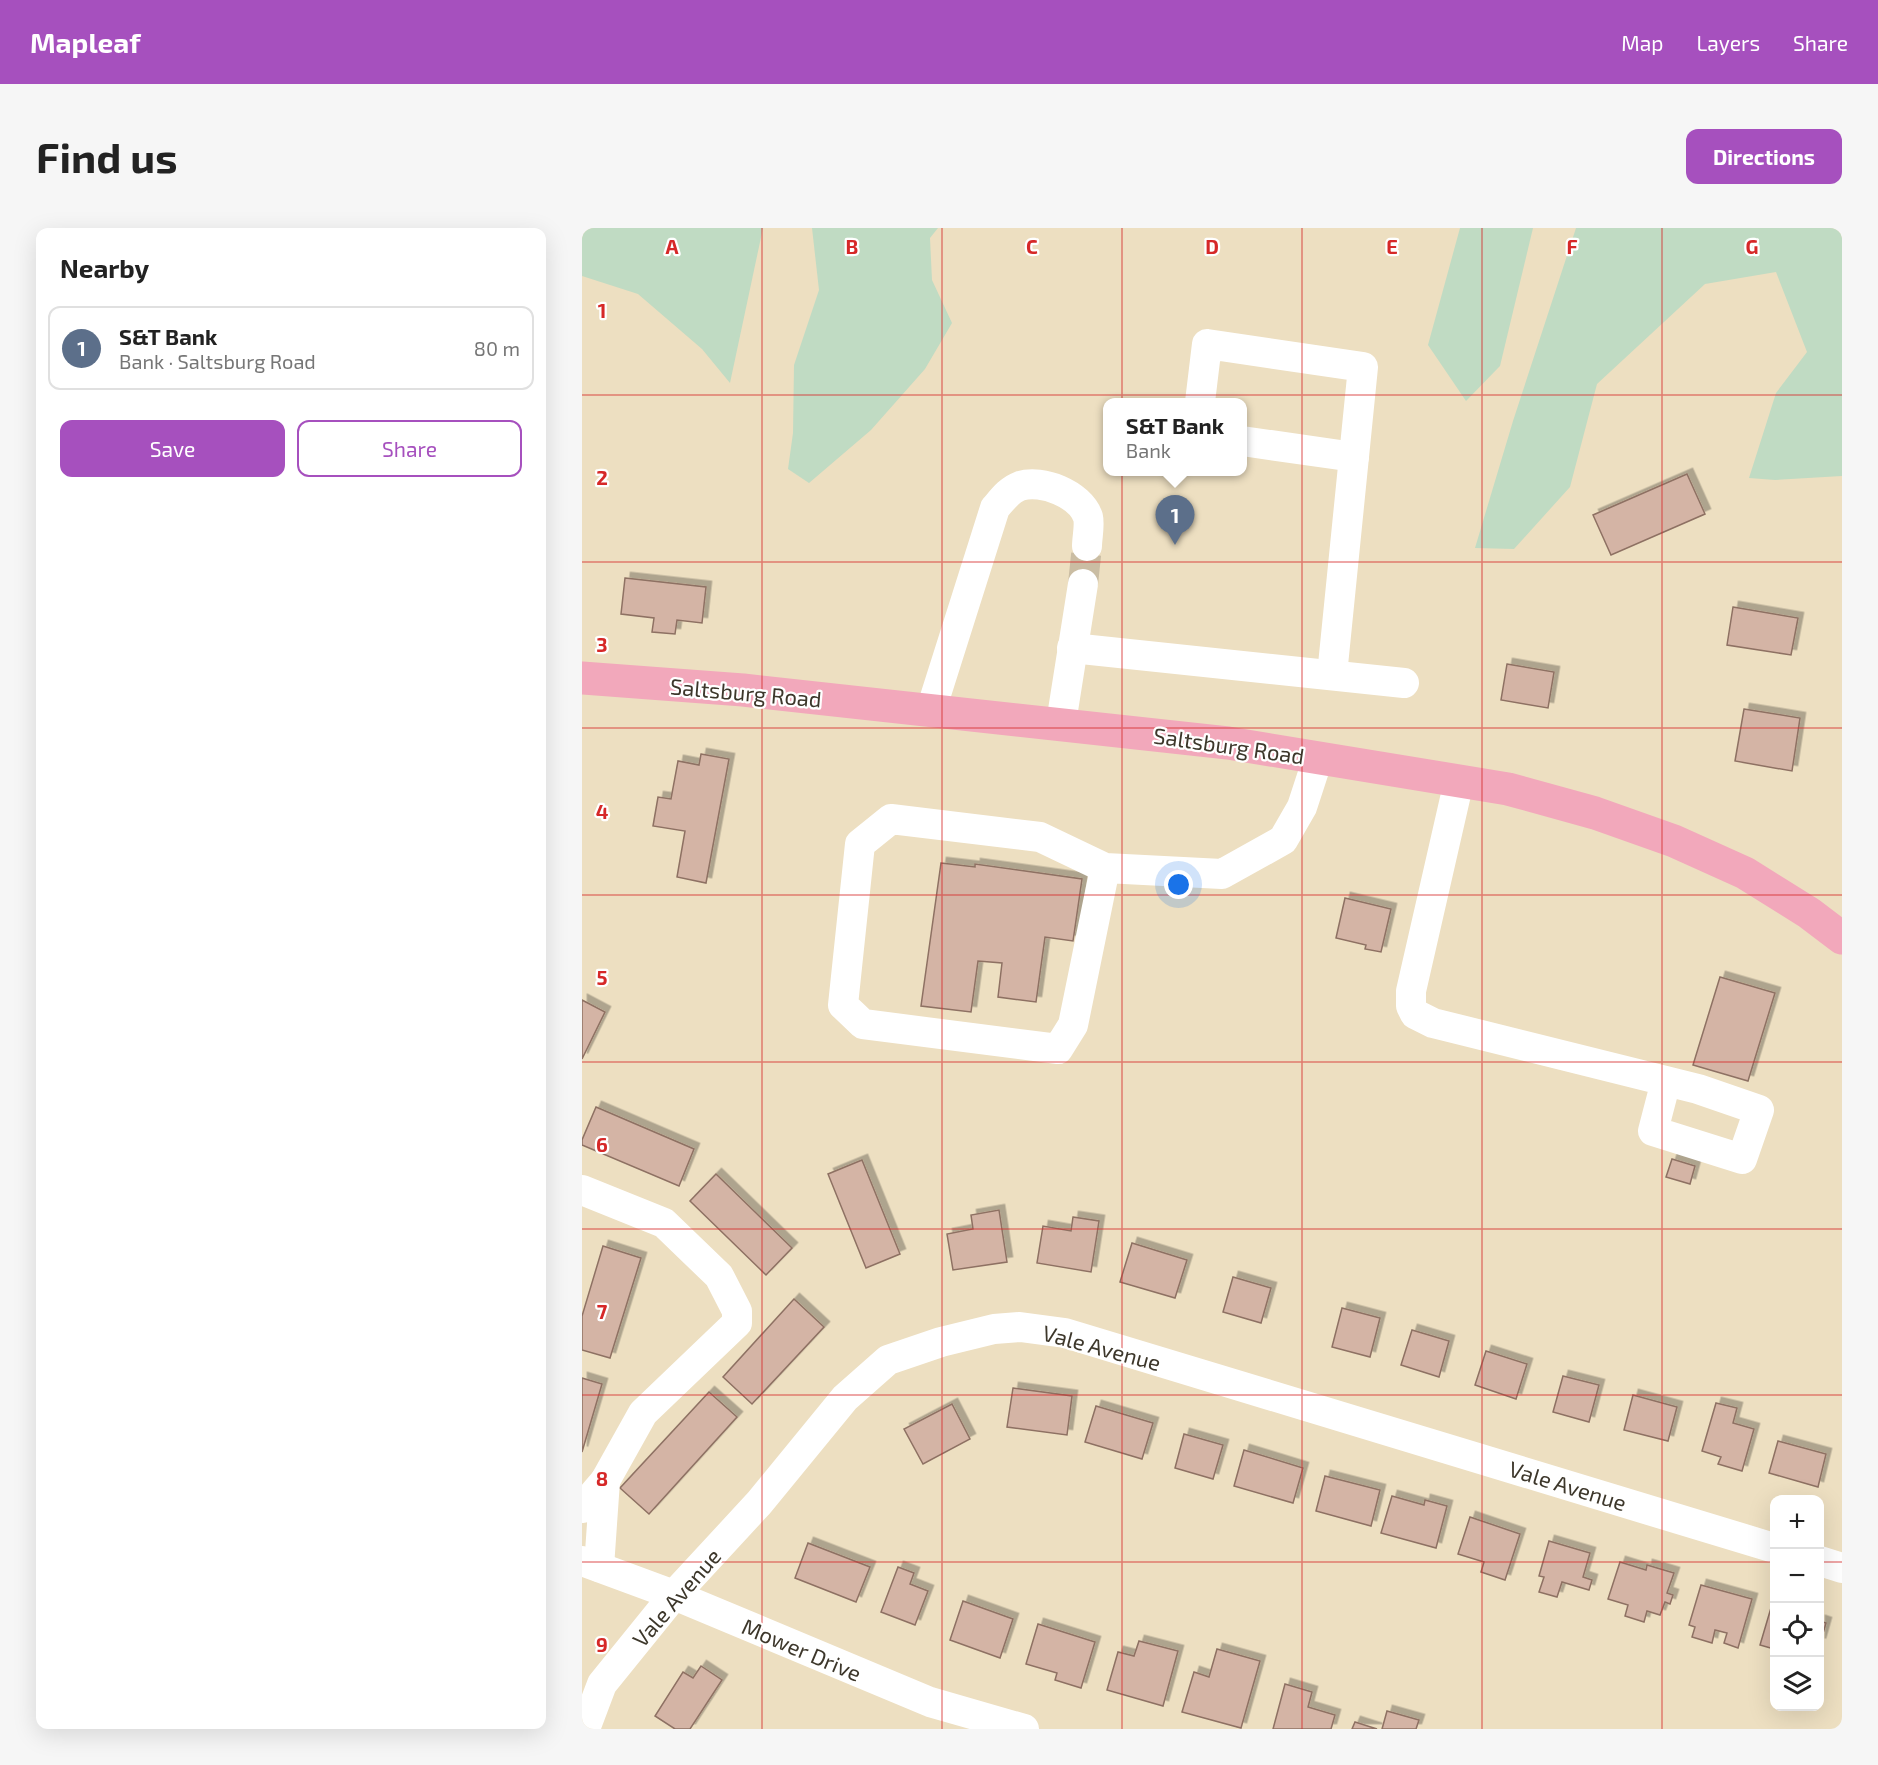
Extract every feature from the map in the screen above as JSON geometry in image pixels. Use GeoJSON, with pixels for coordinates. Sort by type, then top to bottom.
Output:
{"type":"FeatureCollection","features":[{"type":"Feature","properties":{"kind":"main road","name":"Saltsburg Road"},"geometry":{"type":"LineString","coordinates":[[582,678],[743,690],[1228,743],[1508,789],[1595,813],[1674,841],[1745,873],[1809,913],[1842,938]]}},
{"type":"Feature","properties":{"kind":"street"},"geometry":{"type":"LineString","coordinates":[[1200,398],[1207,344],[1363,367],[1332,675]]}},
{"type":"Feature","properties":{"kind":"street"},"geometry":{"type":"LineString","coordinates":[[1247,442],[1354,458]]}},
{"type":"Feature","properties":{"kind":"street"},"geometry":{"type":"LineString","coordinates":[[931,710],[995,508],[1006,494],[1019,486],[1026,485],[1056,487],[1077,502],[1088,518],[1087,546]]}},
{"type":"Feature","properties":{"kind":"street"},"geometry":{"type":"LineString","coordinates":[[1061,723],[1083,584]]}},
{"type":"Feature","properties":{"kind":"street"},"geometry":{"type":"LineString","coordinates":[[1072,648],[1404,683]]}},
{"type":"Feature","properties":{"kind":"street"},"geometry":{"type":"LineString","coordinates":[[1105,868],[1074,1025],[1058,1049],[863,1024],[843,1005],[860,844],[891,819],[1041,837],[1105,868],[1222,874],[1283,840],[1302,807],[1318,758]]}},
{"type":"Feature","properties":{"kind":"street"},"geometry":{"type":"LineString","coordinates":[[1459,781],[1411,991],[1411,1006],[1415,1014],[1433,1023],[1666,1081]]}},
{"type":"Feature","properties":{"kind":"street"},"geometry":{"type":"LineString","coordinates":[[582,1191],[664,1224],[719,1276],[737,1311],[737,1323],[643,1413],[605,1481],[582,1509]]}},
{"type":"Feature","properties":{"kind":"street","name":"Vale Avenue"},"geometry":{"type":"LineString","coordinates":[[585,1729],[602,1684],[674,1595],[759,1503],[845,1398],[888,1360],[941,1342],[994,1329],[1020,1327],[1065,1333],[1770,1547]]}},
{"type":"Feature","properties":{"kind":"street"},"geometry":{"type":"LineString","coordinates":[[590,1564],[605,1481]]}},
{"type":"Feature","properties":{"kind":"street"},"geometry":{"type":"LineString","coordinates":[[1824,1562],[1842,1568]]}},
{"type":"Feature","properties":{"kind":"street","name":"Mower Drive"},"geometry":{"type":"LineString","coordinates":[[590,1564],[674,1595],[930,1702],[1024,1729]]}},
{"type":"Feature","properties":{"kind":"green space"},"geometry":{"type":"Polygon","coordinates":[[[582,228],[763,228],[730,383],[702,349],[638,294],[582,276],[582,228]]]}},
{"type":"Feature","properties":{"kind":"green space"},"geometry":{"type":"Polygon","coordinates":[[[812,228],[938,228],[930,238],[932,280],[952,323],[925,369],[871,430],[809,483],[788,469],[793,433],[794,365],[819,290],[812,228]]]}},
{"type":"Feature","properties":{"kind":"green space"},"geometry":{"type":"Polygon","coordinates":[[[1460,228],[1533,228],[1500,366],[1466,401],[1428,345],[1460,228]]]}},
{"type":"Feature","properties":{"kind":"green space"},"geometry":{"type":"Polygon","coordinates":[[[1576,228],[1842,228],[1842,476],[1775,480],[1749,478],[1776,393],[1807,352],[1776,272],[1705,284],[1597,384],[1570,487],[1514,549],[1475,548],[1513,421],[1576,228]]]}},
{"type":"Feature","properties":{"kind":"building"},"geometry":{"type":"Polygon","coordinates":[[[1687,474],[1705,514],[1611,555],[1593,515],[1687,474]]]}},
{"type":"Feature","properties":{"kind":"building"},"geometry":{"type":"Polygon","coordinates":[[[625,578],[706,587],[702,623],[677,620],[675,634],[652,632],[654,618],[621,614],[625,578]]]}},
{"type":"Feature","properties":{"kind":"building"},"geometry":{"type":"Polygon","coordinates":[[[1733,607],[1798,618],[1791,655],[1727,645],[1733,607]]]}},
{"type":"Feature","properties":{"kind":"building"},"geometry":{"type":"Polygon","coordinates":[[[1507,664],[1554,672],[1548,708],[1501,700],[1507,664]]]}},
{"type":"Feature","properties":{"kind":"building"},"geometry":{"type":"Polygon","coordinates":[[[1744,709],[1800,718],[1792,771],[1735,761],[1744,709]]]}},
{"type":"Feature","properties":{"kind":"building"},"geometry":{"type":"Polygon","coordinates":[[[701,754],[729,759],[706,883],[677,877],[685,831],[653,826],[658,797],[671,799],[678,761],[699,765],[701,754]]]}},
{"type":"Feature","properties":{"kind":"building"},"geometry":{"type":"Polygon","coordinates":[[[941,863],[975,867],[975,864],[1082,879],[1073,941],[1045,937],[1036,1002],[998,997],[1002,963],[978,961],[971,1012],[921,1006],[941,863]]]}},
{"type":"Feature","properties":{"kind":"building"},"geometry":{"type":"Polygon","coordinates":[[[1345,898],[1391,909],[1381,952],[1365,949],[1366,945],[1336,938],[1345,898]]]}},
{"type":"Feature","properties":{"kind":"building"},"geometry":{"type":"Polygon","coordinates":[[[1720,977],[1775,993],[1748,1081],[1693,1065],[1720,977]]]}},
{"type":"Feature","properties":{"kind":"building"},"geometry":{"type":"Polygon","coordinates":[[[582,1000],[605,1012],[582,1059],[582,1000]]]}},
{"type":"Feature","properties":{"kind":"building"},"geometry":{"type":"Polygon","coordinates":[[[596,1107],[694,1149],[679,1186],[582,1145],[596,1107]]]}},
{"type":"Feature","properties":{"kind":"building"},"geometry":{"type":"Polygon","coordinates":[[[1672,1159],[1695,1166],[1690,1184],[1666,1177],[1672,1159]]]}},
{"type":"Feature","properties":{"kind":"building"},"geometry":{"type":"Polygon","coordinates":[[[862,1160],[900,1254],[866,1268],[828,1174],[862,1160]]]}},
{"type":"Feature","properties":{"kind":"building"},"geometry":{"type":"Polygon","coordinates":[[[716,1174],[792,1248],[766,1275],[690,1201],[716,1174]]]}},
{"type":"Feature","properties":{"kind":"building"},"geometry":{"type":"Polygon","coordinates":[[[999,1210],[1007,1262],[953,1270],[947,1234],[973,1229],[971,1215],[999,1210]]]}},
{"type":"Feature","properties":{"kind":"building"},"geometry":{"type":"Polygon","coordinates":[[[1073,1217],[1099,1221],[1091,1272],[1037,1263],[1043,1226],[1071,1231],[1073,1217]]]}},
{"type":"Feature","properties":{"kind":"building"},"geometry":{"type":"Polygon","coordinates":[[[1132,1243],[1187,1260],[1175,1298],[1120,1282],[1132,1243]]]}},
{"type":"Feature","properties":{"kind":"building"},"geometry":{"type":"Polygon","coordinates":[[[603,1246],[641,1258],[610,1358],[582,1350],[582,1316],[603,1246]]]}},
{"type":"Feature","properties":{"kind":"building"},"geometry":{"type":"Polygon","coordinates":[[[1233,1277],[1271,1288],[1261,1323],[1223,1312],[1233,1277]]]}},
{"type":"Feature","properties":{"kind":"building"},"geometry":{"type":"Polygon","coordinates":[[[794,1299],[824,1327],[752,1404],[723,1377],[794,1299]]]}},
{"type":"Feature","properties":{"kind":"building"},"geometry":{"type":"Polygon","coordinates":[[[1342,1308],[1380,1318],[1370,1357],[1332,1347],[1342,1308]]]}},
{"type":"Feature","properties":{"kind":"building"},"geometry":{"type":"Polygon","coordinates":[[[1412,1330],[1449,1341],[1439,1377],[1401,1365],[1412,1330]]]}},
{"type":"Feature","properties":{"kind":"building"},"geometry":{"type":"Polygon","coordinates":[[[1486,1351],[1527,1364],[1516,1399],[1475,1385],[1486,1351]]]}},
{"type":"Feature","properties":{"kind":"building"},"geometry":{"type":"Polygon","coordinates":[[[1563,1376],[1599,1385],[1589,1422],[1553,1412],[1563,1376]]]}},
{"type":"Feature","properties":{"kind":"building"},"geometry":{"type":"Polygon","coordinates":[[[582,1378],[602,1384],[582,1452],[582,1378]]]}},
{"type":"Feature","properties":{"kind":"building"},"geometry":{"type":"Polygon","coordinates":[[[1013,1388],[1072,1396],[1067,1435],[1007,1427],[1013,1388]]]}},
{"type":"Feature","properties":{"kind":"building"},"geometry":{"type":"Polygon","coordinates":[[[709,1392],[737,1417],[649,1514],[620,1488],[709,1392]]]}},
{"type":"Feature","properties":{"kind":"building"},"geometry":{"type":"Polygon","coordinates":[[[1633,1395],[1677,1407],[1668,1441],[1624,1430],[1633,1395]]]}},
{"type":"Feature","properties":{"kind":"building"},"geometry":{"type":"Polygon","coordinates":[[[1716,1403],[1737,1408],[1733,1423],[1754,1429],[1742,1471],[1718,1464],[1721,1457],[1702,1451],[1716,1403]]]}},
{"type":"Feature","properties":{"kind":"building"},"geometry":{"type":"Polygon","coordinates":[[[952,1404],[970,1439],[923,1464],[904,1429],[952,1404]]]}},
{"type":"Feature","properties":{"kind":"building"},"geometry":{"type":"Polygon","coordinates":[[[1096,1406],[1153,1423],[1142,1459],[1085,1442],[1096,1406]]]}},
{"type":"Feature","properties":{"kind":"building"},"geometry":{"type":"Polygon","coordinates":[[[1184,1434],[1223,1445],[1213,1479],[1175,1468],[1184,1434]]]}},
{"type":"Feature","properties":{"kind":"building"},"geometry":{"type":"Polygon","coordinates":[[[1778,1441],[1826,1454],[1818,1487],[1769,1473],[1778,1441]]]}},
{"type":"Feature","properties":{"kind":"building"},"geometry":{"type":"Polygon","coordinates":[[[1244,1450],[1303,1468],[1293,1503],[1234,1486],[1244,1450]]]}},
{"type":"Feature","properties":{"kind":"building"},"geometry":{"type":"Polygon","coordinates":[[[1325,1476],[1380,1490],[1371,1526],[1316,1511],[1325,1476]]]}},
{"type":"Feature","properties":{"kind":"building"},"geometry":{"type":"Polygon","coordinates":[[[1392,1496],[1424,1505],[1425,1500],[1447,1506],[1436,1548],[1381,1533],[1392,1496]]]}},
{"type":"Feature","properties":{"kind":"building"},"geometry":{"type":"Polygon","coordinates":[[[1470,1517],[1520,1534],[1505,1580],[1481,1572],[1484,1562],[1458,1554],[1470,1517]]]}},
{"type":"Feature","properties":{"kind":"building"},"geometry":{"type":"Polygon","coordinates":[[[1549,1541],[1590,1553],[1583,1577],[1592,1580],[1589,1590],[1562,1582],[1557,1597],[1539,1592],[1544,1577],[1539,1576],[1549,1541]]]}},
{"type":"Feature","properties":{"kind":"building"},"geometry":{"type":"Polygon","coordinates":[[[808,1543],[870,1567],[856,1602],[795,1578],[808,1543]]]}},
{"type":"Feature","properties":{"kind":"building"},"geometry":{"type":"Polygon","coordinates":[[[1620,1562],[1646,1570],[1647,1565],[1674,1573],[1667,1593],[1673,1595],[1670,1604],[1665,1602],[1660,1615],[1647,1611],[1644,1622],[1625,1616],[1628,1605],[1608,1599],[1620,1562]]]}},
{"type":"Feature","properties":{"kind":"building"},"geometry":{"type":"Polygon","coordinates":[[[898,1567],[914,1573],[910,1584],[928,1591],[915,1625],[881,1612],[898,1567]]]}},
{"type":"Feature","properties":{"kind":"building"},"geometry":{"type":"Polygon","coordinates":[[[1701,1585],[1752,1599],[1738,1648],[1724,1643],[1727,1633],[1715,1630],[1712,1643],[1692,1637],[1695,1627],[1689,1625],[1701,1585]]]}},
{"type":"Feature","properties":{"kind":"building"},"geometry":{"type":"Polygon","coordinates":[[[963,1601],[1013,1619],[1000,1658],[950,1640],[963,1601]]]}},
{"type":"Feature","properties":{"kind":"building"},"geometry":{"type":"Polygon","coordinates":[[[1770,1611],[1770,1648],[1760,1645],[1770,1611]]]}},
{"type":"Feature","properties":{"kind":"building"},"geometry":{"type":"Polygon","coordinates":[[[1038,1624],[1095,1642],[1081,1688],[1055,1680],[1057,1673],[1026,1664],[1038,1624]]]}},
{"type":"Feature","properties":{"kind":"building"},"geometry":{"type":"Polygon","coordinates":[[[1139,1641],[1178,1651],[1163,1706],[1107,1690],[1118,1652],[1134,1656],[1139,1641]]]}},
{"type":"Feature","properties":{"kind":"building"},"geometry":{"type":"Polygon","coordinates":[[[1217,1649],[1260,1661],[1241,1728],[1182,1712],[1194,1672],[1209,1677],[1217,1649]]]}},
{"type":"Feature","properties":{"kind":"building"},"geometry":{"type":"Polygon","coordinates":[[[701,1666],[722,1680],[690,1729],[675,1729],[655,1716],[683,1672],[693,1678],[701,1666]]]}},
{"type":"Feature","properties":{"kind":"building"},"geometry":{"type":"Polygon","coordinates":[[[1285,1684],[1312,1692],[1308,1707],[1335,1715],[1331,1729],[1273,1729],[1285,1684]]]}},
{"type":"Feature","properties":{"kind":"building"},"geometry":{"type":"Polygon","coordinates":[[[1387,1711],[1419,1720],[1416,1729],[1382,1729],[1387,1711]]]}},
{"type":"Feature","properties":{"kind":"building"},"geometry":{"type":"Polygon","coordinates":[[[1355,1722],[1377,1729],[1352,1729],[1355,1722]]]}},
{"type":"Feature","properties":{"kind":"tunnel"},"geometry":{"type":"LineString","coordinates":[[1083,584],[1087,546]]}},
{"type":"Feature","properties":{"kind":"place","name":"S&T Bank"},"geometry":{"type":"Point","coordinates":[1175,545]}}]}
